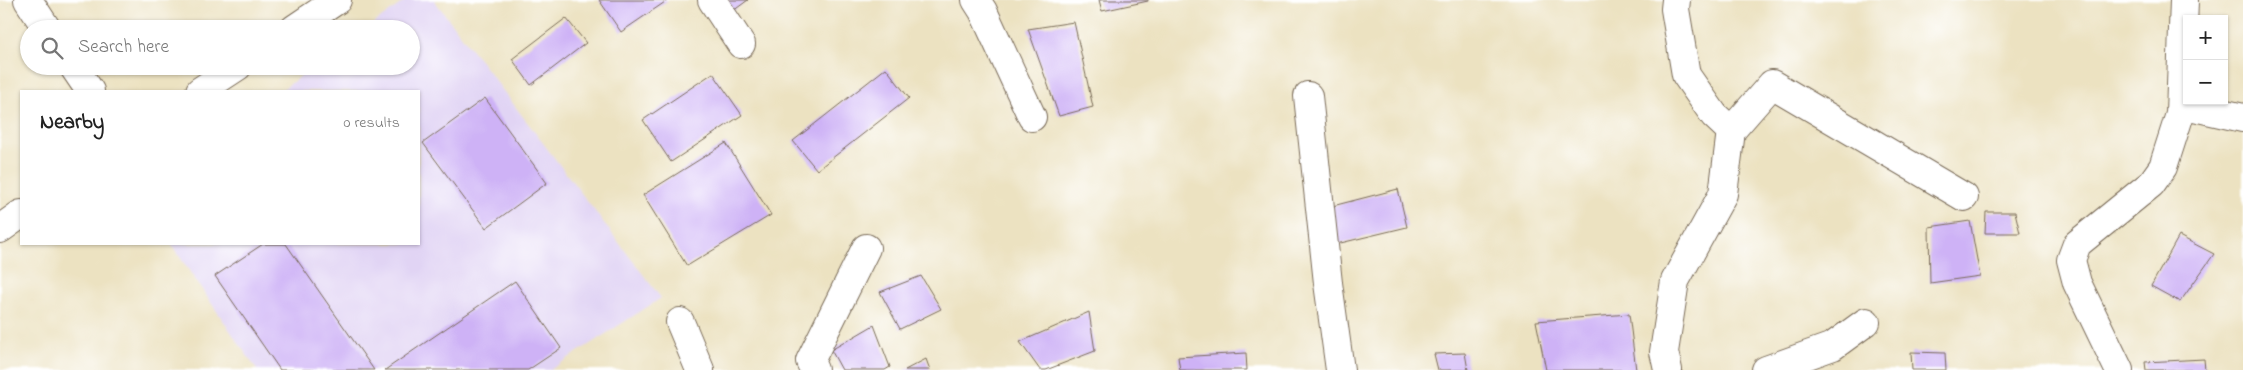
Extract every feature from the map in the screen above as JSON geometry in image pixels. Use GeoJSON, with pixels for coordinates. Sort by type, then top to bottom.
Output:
{"type":"FeatureCollection","features":[{"type":"Feature","properties":{"kind":"main road"},"geometry":{"type":"LineString","coordinates":[[28,0],[42,20]]}},
{"type":"Feature","properties":{"kind":"main road"},"geometry":{"type":"LineString","coordinates":[[308,20],[338,0]]}},
{"type":"Feature","properties":{"kind":"main road"},"geometry":{"type":"LineString","coordinates":[[712,0],[741,44]]}},
{"type":"Feature","properties":{"kind":"main road"},"geometry":{"type":"LineString","coordinates":[[976,0],[984,12],[1032,117]]}},
{"type":"Feature","properties":{"kind":"main road"},"geometry":{"type":"LineString","coordinates":[[1676,0],[1675,8],[1686,75],[1714,115],[1731,131]]}},
{"type":"Feature","properties":{"kind":"main road"},"geometry":{"type":"LineString","coordinates":[[2119,370],[2077,282],[2071,260],[2077,244],[2151,184],[2163,167],[2180,114],[2184,0]]}},
{"type":"Feature","properties":{"kind":"main road"},"geometry":{"type":"LineString","coordinates":[[79,75],[89,90]]}},
{"type":"Feature","properties":{"kind":"main road"},"geometry":{"type":"LineString","coordinates":[[202,90],[224,75]]}},
{"type":"Feature","properties":{"kind":"main road"},"geometry":{"type":"LineString","coordinates":[[1668,370],[1664,352],[1675,281],[1723,194],[1731,131],[1772,84],[1964,196]]}},
{"type":"Feature","properties":{"kind":"main road"},"geometry":{"type":"LineString","coordinates":[[1308,96],[1328,283],[1340,370]]}},
{"type":"Feature","properties":{"kind":"main road"},"geometry":{"type":"LineString","coordinates":[[2181,104],[2243,118]]}},
{"type":"Feature","properties":{"kind":"main road"},"geometry":{"type":"LineString","coordinates":[[0,229],[20,215]]}},
{"type":"Feature","properties":{"kind":"main road"},"geometry":{"type":"LineString","coordinates":[[814,370],[810,361],[866,248]]}},
{"type":"Feature","properties":{"kind":"main road"},"geometry":{"type":"LineString","coordinates":[[680,322],[700,370]]}},
{"type":"Feature","properties":{"kind":"main road"},"geometry":{"type":"LineString","coordinates":[[1766,370],[1833,346],[1866,322]]}},
{"type":"Feature","properties":{"kind":"shaded area"},"geometry":{"type":"Polygon","coordinates":[[[406,0],[434,0],[661,298],[550,370],[257,370],[172,245],[420,245],[420,90],[281,90],[302,75],[420,75],[420,20],[378,20],[406,0]]]}},
{"type":"Feature","properties":{"kind":"building"},"geometry":{"type":"Polygon","coordinates":[[[599,0],[668,0],[621,32],[599,0]]]}},
{"type":"Feature","properties":{"kind":"building"},"geometry":{"type":"Polygon","coordinates":[[[726,0],[748,0],[733,11],[726,0]]]}},
{"type":"Feature","properties":{"kind":"building"},"geometry":{"type":"Polygon","coordinates":[[[1099,0],[1148,0],[1148,1],[1102,11],[1099,0]]]}},
{"type":"Feature","properties":{"kind":"building"},"geometry":{"type":"Polygon","coordinates":[[[566,18],[586,43],[531,85],[512,59],[566,18]]]}},
{"type":"Feature","properties":{"kind":"building"},"geometry":{"type":"Polygon","coordinates":[[[1074,22],[1093,107],[1059,116],[1028,29],[1074,22]]]}},
{"type":"Feature","properties":{"kind":"building"},"geometry":{"type":"Polygon","coordinates":[[[886,68],[909,98],[817,170],[793,141],[886,68]]]}},
{"type":"Feature","properties":{"kind":"building"},"geometry":{"type":"Polygon","coordinates":[[[713,73],[742,115],[671,162],[643,120],[713,73]]]}},
{"type":"Feature","properties":{"kind":"building"},"geometry":{"type":"Polygon","coordinates":[[[485,98],[547,183],[486,228],[423,143],[485,98]]]}},
{"type":"Feature","properties":{"kind":"building"},"geometry":{"type":"Polygon","coordinates":[[[726,143],[771,215],[687,266],[643,195],[726,143]]]}},
{"type":"Feature","properties":{"kind":"building"},"geometry":{"type":"Polygon","coordinates":[[[1398,189],[1407,227],[1324,247],[1321,209],[1398,189]]]}},
{"type":"Feature","properties":{"kind":"building"},"geometry":{"type":"Polygon","coordinates":[[[1986,212],[2015,212],[2020,233],[1985,233],[1986,212]]]}},
{"type":"Feature","properties":{"kind":"building"},"geometry":{"type":"Polygon","coordinates":[[[1970,221],[1980,276],[1930,283],[1929,227],[1970,221]]]}},
{"type":"Feature","properties":{"kind":"building"},"geometry":{"type":"Polygon","coordinates":[[[2179,236],[2214,254],[2180,302],[2151,286],[2179,236]]]}},
{"type":"Feature","properties":{"kind":"building"},"geometry":{"type":"Polygon","coordinates":[[[262,245],[287,245],[374,370],[280,370],[215,276],[262,245]]]}},
{"type":"Feature","properties":{"kind":"building"},"geometry":{"type":"Polygon","coordinates":[[[921,276],[941,309],[900,329],[880,292],[921,276]]]}},
{"type":"Feature","properties":{"kind":"building"},"geometry":{"type":"Polygon","coordinates":[[[515,281],[561,348],[528,370],[385,370],[515,281]]]}},
{"type":"Feature","properties":{"kind":"building"},"geometry":{"type":"Polygon","coordinates":[[[1089,312],[1095,351],[1046,370],[1040,370],[1020,342],[1089,312]]]}},
{"type":"Feature","properties":{"kind":"building"},"geometry":{"type":"Polygon","coordinates":[[[1629,314],[1636,370],[1546,370],[1536,321],[1629,314]]]}},
{"type":"Feature","properties":{"kind":"building"},"geometry":{"type":"Polygon","coordinates":[[[874,325],[890,367],[885,370],[842,370],[831,350],[874,325]]]}},
{"type":"Feature","properties":{"kind":"building"},"geometry":{"type":"Polygon","coordinates":[[[1911,352],[1945,353],[1946,370],[1912,370],[1911,352]]]}},
{"type":"Feature","properties":{"kind":"building"},"geometry":{"type":"Polygon","coordinates":[[[1246,353],[1247,370],[1180,370],[1178,357],[1246,353]]]}},
{"type":"Feature","properties":{"kind":"building"},"geometry":{"type":"Polygon","coordinates":[[[1465,353],[1468,370],[1438,370],[1434,354],[1465,353]]]}},
{"type":"Feature","properties":{"kind":"building"},"geometry":{"type":"Polygon","coordinates":[[[926,359],[930,370],[905,370],[926,359]]]}},
{"type":"Feature","properties":{"kind":"building"},"geometry":{"type":"Polygon","coordinates":[[[2204,359],[2205,370],[2146,370],[2145,362],[2204,359]]]}}]}
